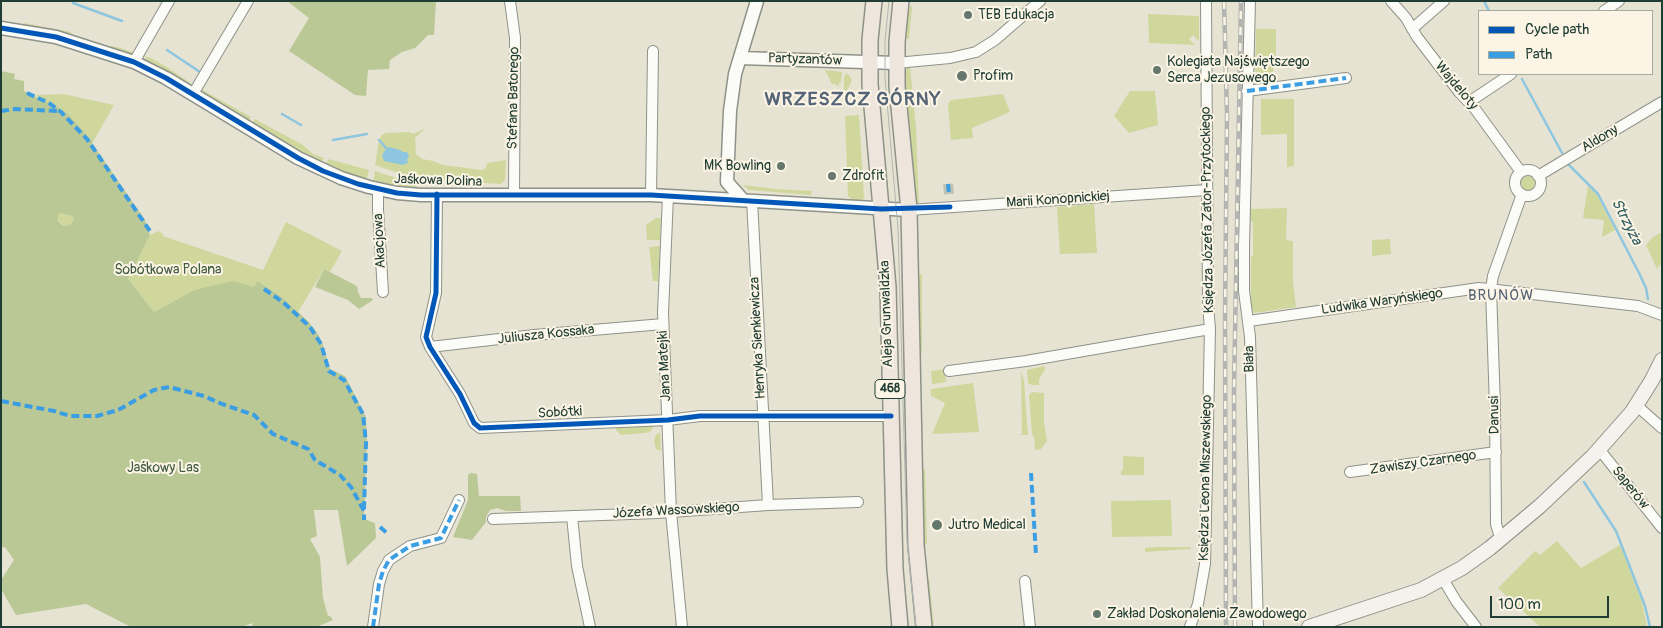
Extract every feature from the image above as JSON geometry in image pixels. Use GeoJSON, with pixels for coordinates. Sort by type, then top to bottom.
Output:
{"type":"FeatureCollection","features":[{"type":"Feature","properties":{"kind":"main road","name":"Aleja Grunwaldzka"},"geometry":{"type":"LineString","coordinates":[[874,1],[869,62],[888,287],[895,570],[900,627]]}},
{"type":"Feature","properties":{"kind":"main road","name":"Aleja Grunwaldzka"},"geometry":{"type":"LineString","coordinates":[[900,1],[896,63],[909,210],[916,545],[924,627]]}},
{"type":"Feature","properties":{"kind":"main road"},"geometry":{"type":"LineString","coordinates":[[1308,627],[1410,594],[1442,579],[1471,562],[1502,539],[1565,483],[1599,449],[1636,405],[1657,376],[1662,360]]}},
{"type":"Feature","properties":{"kind":"street"},"geometry":{"type":"LineString","coordinates":[[134,62],[169,1]]}},
{"type":"Feature","properties":{"kind":"street"},"geometry":{"type":"LineString","coordinates":[[193,94],[248,1]]}},
{"type":"Feature","properties":{"kind":"street","name":"Stefana Batorego"},"geometry":{"type":"LineString","coordinates":[[510,1],[515,38],[514,194]]}},
{"type":"Feature","properties":{"kind":"street"},"geometry":{"type":"LineString","coordinates":[[709,198],[727,182],[735,74],[757,1]]}},
{"type":"Feature","properties":{"kind":"street"},"geometry":{"type":"LineString","coordinates":[[896,63],[950,58],[976,52],[995,40],[1040,1]]}},
{"type":"Feature","properties":{"kind":"street","name":"Księdza Józefa Zator-Przytockiego"},"geometry":{"type":"LineString","coordinates":[[1206,1],[1206,190],[1210,329]]}},
{"type":"Feature","properties":{"kind":"street","name":"Biała"},"geometry":{"type":"LineString","coordinates":[[1250,1],[1244,291],[1249,322],[1258,627]]}},
{"type":"Feature","properties":{"kind":"street","name":"Wajdeloty"},"geometry":{"type":"LineString","coordinates":[[1391,1],[1406,18],[1412,29],[1459,92],[1469,102],[1521,172]]}},
{"type":"Feature","properties":{"kind":"street"},"geometry":{"type":"LineString","coordinates":[[1412,29],[1444,1]]}},
{"type":"Feature","properties":{"kind":"street"},"geometry":{"type":"LineString","coordinates":[[1606,10],[1619,1]]}},
{"type":"Feature","properties":{"kind":"street","name":"Jaśkowa Dolina"},"geometry":{"type":"LineString","coordinates":[[1,28],[56,37],[134,62],[166,78],[298,158],[341,178],[397,193],[651,195],[909,210]]}},
{"type":"Feature","properties":{"kind":"street"},"geometry":{"type":"LineString","coordinates":[[651,195],[653,51]]}},
{"type":"Feature","properties":{"kind":"street","name":"Partyzantów"},"geometry":{"type":"LineString","coordinates":[[740,58],[896,63]]}},
{"type":"Feature","properties":{"kind":"street"},"geometry":{"type":"LineString","coordinates":[[1469,102],[1510,75]]}},
{"type":"Feature","properties":{"kind":"street"},"geometry":{"type":"LineString","coordinates":[[1247,91],[1346,78]]}},
{"type":"Feature","properties":{"kind":"street","name":"Aldony"},"geometry":{"type":"LineString","coordinates":[[1538,176],[1662,102]]}},
{"type":"Feature","properties":{"kind":"street"},"geometry":{"type":"LineString","coordinates":[[1532,171],[1538,176],[1540,185],[1538,190],[1531,195],[1522,194],[1515,186],[1517,176],[1521,172],[1532,171]]}},
{"type":"Feature","properties":{"kind":"street"},"geometry":{"type":"LineString","coordinates":[[727,182],[747,200]]}},
{"type":"Feature","properties":{"kind":"street","name":"Akacjowa"},"geometry":{"type":"LineString","coordinates":[[378,189],[383,292]]}},
{"type":"Feature","properties":{"kind":"street","name":"Marii Konopnickiej"},"geometry":{"type":"LineString","coordinates":[[909,210],[1206,190]]}},
{"type":"Feature","properties":{"kind":"street"},"geometry":{"type":"LineString","coordinates":[[430,347],[426,337],[436,293],[437,194]]}},
{"type":"Feature","properties":{"kind":"street"},"geometry":{"type":"LineString","coordinates":[[1491,289],[1493,276],[1522,194]]}},
{"type":"Feature","properties":{"kind":"street","name":"Jana Matejki"},"geometry":{"type":"LineString","coordinates":[[668,196],[663,272],[663,324],[671,512],[682,627]]}},
{"type":"Feature","properties":{"kind":"street","name":"Henryka Sienkiewicza"},"geometry":{"type":"LineString","coordinates":[[747,200],[768,505]]}},
{"type":"Feature","properties":{"kind":"street","name":"Ludwika Waryńskiego"},"geometry":{"type":"LineString","coordinates":[[1249,322],[1479,288],[1638,306],[1662,316]]}},
{"type":"Feature","properties":{"kind":"street","name":"Danusi"},"geometry":{"type":"LineString","coordinates":[[1491,289],[1496,452],[1496,524],[1502,539]]}},
{"type":"Feature","properties":{"kind":"street","name":"Juliusza Kossaka"},"geometry":{"type":"LineString","coordinates":[[430,347],[663,324]]}},
{"type":"Feature","properties":{"kind":"street"},"geometry":{"type":"LineString","coordinates":[[949,371],[1026,361],[1210,329]]}},
{"type":"Feature","properties":{"kind":"street","name":"Księdza Leona Miszewskiego"},"geometry":{"type":"LineString","coordinates":[[1190,626],[1200,594],[1205,564],[1210,329]]}},
{"type":"Feature","properties":{"kind":"street","name":"Sobótki"},"geometry":{"type":"LineString","coordinates":[[430,347],[460,394],[474,423],[480,428],[668,420],[700,416],[891,416]]}},
{"type":"Feature","properties":{"kind":"street"},"geometry":{"type":"LineString","coordinates":[[1636,405],[1662,428]]}},
{"type":"Feature","properties":{"kind":"street","name":"Saperów"},"geometry":{"type":"LineString","coordinates":[[1599,449],[1662,528]]}},
{"type":"Feature","properties":{"kind":"street","name":"Zawiszy Czarnego"},"geometry":{"type":"LineString","coordinates":[[1350,472],[1496,452]]}},
{"type":"Feature","properties":{"kind":"street"},"geometry":{"type":"LineString","coordinates":[[373,627],[379,584],[389,560],[410,546],[441,538],[459,500]]}},
{"type":"Feature","properties":{"kind":"street","name":"Józefa Wassowskiego"},"geometry":{"type":"LineString","coordinates":[[493,519],[858,502]]}},
{"type":"Feature","properties":{"kind":"street"},"geometry":{"type":"LineString","coordinates":[[572,516],[577,566],[590,627]]}},
{"type":"Feature","properties":{"kind":"street"},"geometry":{"type":"LineString","coordinates":[[1442,579],[1461,609],[1476,627]]}},
{"type":"Feature","properties":{"kind":"street"},"geometry":{"type":"LineString","coordinates":[[1026,581],[1030,627]]}},
{"type":"Feature","properties":{"kind":"green space"},"geometry":{"type":"Polygon","coordinates":[[[287,1],[436,1],[434,35],[428,35],[415,48],[402,52],[390,60],[389,69],[368,70],[366,96],[355,95],[289,51],[309,18],[287,1]]]}},
{"type":"Feature","properties":{"kind":"green space"},"geometry":{"type":"Polygon","coordinates":[[[910,6],[912,7],[909,39],[903,38],[910,6]]]}},
{"type":"Feature","properties":{"kind":"green space"},"geometry":{"type":"Polygon","coordinates":[[[1148,14],[1199,16],[1199,41],[1193,35],[1189,39],[1195,45],[1149,43],[1148,14]]]}},
{"type":"Feature","properties":{"kind":"green space"},"geometry":{"type":"Polygon","coordinates":[[[24,23],[71,32],[70,37],[23,28],[24,23]]]}},
{"type":"Feature","properties":{"kind":"green space"},"geometry":{"type":"Polygon","coordinates":[[[1256,29],[1276,29],[1276,52],[1272,78],[1255,83],[1256,29]]]}},
{"type":"Feature","properties":{"kind":"green space"},"geometry":{"type":"Polygon","coordinates":[[[75,35],[102,45],[136,53],[130,55],[77,38],[75,35]]]}},
{"type":"Feature","properties":{"kind":"green space"},"geometry":{"type":"Polygon","coordinates":[[[144,56],[167,67],[192,84],[147,61],[144,56]]]}},
{"type":"Feature","properties":{"kind":"green space"},"geometry":{"type":"Polygon","coordinates":[[[910,66],[916,128],[919,205],[915,202],[902,76],[904,70],[910,66]]]}},
{"type":"Feature","properties":{"kind":"green space"},"geometry":{"type":"Polygon","coordinates":[[[825,70],[842,72],[841,81],[837,87],[836,84],[832,84],[825,70]]]}},
{"type":"Feature","properties":{"kind":"green space","name":"Jaśkowy Las"},"geometry":{"type":"Polygon","coordinates":[[[1,71],[15,74],[14,79],[24,81],[24,91],[59,108],[71,117],[93,142],[145,220],[150,235],[128,279],[154,312],[194,290],[234,281],[254,287],[257,281],[279,295],[308,321],[318,334],[330,369],[345,376],[366,417],[364,519],[375,523],[376,538],[347,566],[338,510],[314,510],[317,536],[310,539],[320,557],[323,598],[328,616],[333,620],[316,627],[253,627],[252,623],[242,627],[131,627],[86,604],[16,615],[1,589],[1,580],[14,560],[5,547],[1,548],[1,71]],[[61,213],[58,215],[58,221],[63,226],[70,225],[74,219],[72,216],[61,213]]]}},
{"type":"Feature","properties":{"kind":"green space"},"geometry":{"type":"Polygon","coordinates":[[[847,73],[852,80],[847,91],[844,90],[844,77],[847,73]]]}},
{"type":"Feature","properties":{"kind":"green space"},"geometry":{"type":"Polygon","coordinates":[[[201,89],[251,117],[249,121],[204,95],[201,89]]]}},
{"type":"Feature","properties":{"kind":"green space"},"geometry":{"type":"Polygon","coordinates":[[[1130,91],[1155,91],[1158,125],[1129,133],[1114,116],[1130,91]]]}},
{"type":"Feature","properties":{"kind":"green space"},"geometry":{"type":"Polygon","coordinates":[[[63,94],[114,105],[93,142],[71,117],[35,95],[63,94]]]}},
{"type":"Feature","properties":{"kind":"green space"},"geometry":{"type":"Polygon","coordinates":[[[1003,94],[1010,112],[972,128],[973,138],[951,140],[948,104],[951,100],[1003,94]]]}},
{"type":"Feature","properties":{"kind":"green space"},"geometry":{"type":"Polygon","coordinates":[[[1261,99],[1294,99],[1294,166],[1287,167],[1287,134],[1261,135],[1261,99]]]}},
{"type":"Feature","properties":{"kind":"green space"},"geometry":{"type":"Polygon","coordinates":[[[859,115],[864,198],[862,200],[853,200],[848,196],[845,116],[859,115]]]}},
{"type":"Feature","properties":{"kind":"green space"},"geometry":{"type":"Polygon","coordinates":[[[255,119],[303,145],[313,154],[324,158],[318,163],[253,126],[252,123],[255,119]]]}},
{"type":"Feature","properties":{"kind":"green space"},"geometry":{"type":"Polygon","coordinates":[[[425,129],[415,138],[416,154],[422,159],[443,165],[482,170],[486,168],[487,163],[506,160],[505,180],[501,184],[416,179],[375,165],[379,140],[382,135],[386,133],[411,132],[412,134],[425,129]]]}},
{"type":"Feature","properties":{"kind":"green space"},"geometry":{"type":"Polygon","coordinates":[[[328,159],[369,170],[367,178],[359,179],[326,165],[328,159]]]}},
{"type":"Feature","properties":{"kind":"green space"},"geometry":{"type":"Polygon","coordinates":[[[375,171],[415,184],[418,187],[417,189],[373,183],[375,171]]]}},
{"type":"Feature","properties":{"kind":"green space"},"geometry":{"type":"Polygon","coordinates":[[[1528,176],[1533,178],[1535,183],[1533,188],[1528,190],[1523,188],[1521,183],[1523,178],[1528,176]]]}},
{"type":"Feature","properties":{"kind":"green space"},"geometry":{"type":"Polygon","coordinates":[[[743,185],[812,191],[811,195],[749,190],[743,185]]]}},
{"type":"Feature","properties":{"kind":"green space"},"geometry":{"type":"Polygon","coordinates":[[[1588,186],[1597,195],[1615,230],[1602,237],[1604,220],[1583,218],[1588,186]]]}},
{"type":"Feature","properties":{"kind":"green space"},"geometry":{"type":"Polygon","coordinates":[[[1094,204],[1097,253],[1060,254],[1057,207],[1094,204]]]}},
{"type":"Feature","properties":{"kind":"green space"},"geometry":{"type":"Polygon","coordinates":[[[1287,208],[1286,240],[1293,241],[1293,281],[1296,307],[1254,313],[1251,306],[1253,222],[1251,221],[1251,209],[1287,208]]]}},
{"type":"Feature","properties":{"kind":"green space"},"geometry":{"type":"Polygon","coordinates":[[[61,213],[72,216],[74,219],[70,225],[63,226],[58,220],[58,215],[61,213]]]}},
{"type":"Feature","properties":{"kind":"green space"},"geometry":{"type":"Polygon","coordinates":[[[656,218],[661,218],[660,240],[647,240],[646,225],[656,218]]]}},
{"type":"Feature","properties":{"kind":"green space","name":"Sobótkowa Polana"},"geometry":{"type":"Polygon","coordinates":[[[286,222],[342,251],[330,272],[324,269],[298,312],[279,295],[257,281],[254,287],[194,290],[154,312],[128,279],[150,235],[159,231],[163,236],[263,270],[286,222]]]}},
{"type":"Feature","properties":{"kind":"green space"},"geometry":{"type":"Polygon","coordinates":[[[1662,232],[1662,262],[1657,269],[1646,245],[1653,237],[1662,232]]]}},
{"type":"Feature","properties":{"kind":"green space"},"geometry":{"type":"Polygon","coordinates":[[[1390,239],[1391,254],[1372,256],[1372,240],[1390,239]]]}},
{"type":"Feature","properties":{"kind":"green space"},"geometry":{"type":"Polygon","coordinates":[[[660,246],[658,281],[653,281],[649,247],[660,246]]]}},
{"type":"Feature","properties":{"kind":"green space"},"geometry":{"type":"Polygon","coordinates":[[[324,269],[357,286],[361,298],[372,298],[373,300],[359,309],[348,300],[315,287],[324,269]]]}},
{"type":"Feature","properties":{"kind":"green space"},"geometry":{"type":"Polygon","coordinates":[[[920,274],[922,274],[922,354],[917,348],[917,298],[920,274]]]}},
{"type":"Feature","properties":{"kind":"green space"},"geometry":{"type":"Polygon","coordinates":[[[1044,366],[1045,370],[1039,379],[1039,385],[1028,383],[1027,370],[1044,366]]]}},
{"type":"Feature","properties":{"kind":"green space"},"geometry":{"type":"Polygon","coordinates":[[[945,369],[946,382],[932,384],[931,371],[945,369]]]}},
{"type":"Feature","properties":{"kind":"green space"},"geometry":{"type":"Polygon","coordinates":[[[1021,371],[1024,381],[1028,435],[1019,435],[1022,434],[1021,371]]]}},
{"type":"Feature","properties":{"kind":"green space"},"geometry":{"type":"Polygon","coordinates":[[[973,383],[979,432],[932,434],[945,403],[931,396],[931,389],[973,383]]]}},
{"type":"Feature","properties":{"kind":"green space"},"geometry":{"type":"Polygon","coordinates":[[[1032,392],[1044,393],[1044,423],[1047,441],[1041,449],[1035,450],[1029,395],[1032,392]]]}},
{"type":"Feature","properties":{"kind":"green space"},"geometry":{"type":"Polygon","coordinates":[[[654,426],[650,432],[645,433],[621,435],[616,430],[616,428],[654,426]]]}},
{"type":"Feature","properties":{"kind":"green space"},"geometry":{"type":"Polygon","coordinates":[[[660,432],[661,451],[656,449],[654,441],[656,435],[660,432]]]}},
{"type":"Feature","properties":{"kind":"green space"},"geometry":{"type":"Polygon","coordinates":[[[1123,456],[1144,457],[1144,475],[1121,475],[1123,456]]]}},
{"type":"Feature","properties":{"kind":"green space"},"geometry":{"type":"Polygon","coordinates":[[[925,469],[927,544],[925,545],[921,541],[920,471],[925,469]]]}},
{"type":"Feature","properties":{"kind":"green space"},"geometry":{"type":"Polygon","coordinates":[[[471,473],[477,474],[479,496],[520,496],[521,511],[506,511],[497,508],[490,510],[486,517],[486,522],[472,540],[453,537],[468,500],[468,475],[471,473]]]}},
{"type":"Feature","properties":{"kind":"green space"},"geometry":{"type":"Polygon","coordinates":[[[1171,500],[1172,536],[1112,537],[1111,501],[1171,500]]]}},
{"type":"Feature","properties":{"kind":"green space"},"geometry":{"type":"Polygon","coordinates":[[[1557,541],[1581,568],[1620,545],[1642,602],[1647,627],[1540,627],[1498,588],[1535,551],[1540,555],[1557,541]]]}},
{"type":"Feature","properties":{"kind":"green space"},"geometry":{"type":"Polygon","coordinates":[[[1191,547],[1191,549],[1145,552],[1145,548],[1191,547]]]}},
{"type":"Feature","properties":{"kind":"green space"},"geometry":{"type":"Polygon","coordinates":[[[929,578],[934,627],[929,627],[925,582],[929,578]]]}},
{"type":"Feature","properties":{"kind":"water"},"geometry":{"type":"Polygon","coordinates":[[[389,147],[407,152],[409,164],[403,165],[384,161],[382,155],[389,147]]]}},
{"type":"Feature","properties":{"kind":"waterway","name":"Strzyża"},"geometry":{"type":"LineString","coordinates":[[1484,1],[1488,10]]}},
{"type":"Feature","properties":{"kind":"waterway"},"geometry":{"type":"LineString","coordinates":[[73,3],[122,21]]}},
{"type":"Feature","properties":{"kind":"waterway"},"geometry":{"type":"LineString","coordinates":[[167,50],[200,72]]}},
{"type":"Feature","properties":{"kind":"waterway","name":"Strzyża"},"geometry":{"type":"LineString","coordinates":[[1522,79],[1562,153]]}},
{"type":"Feature","properties":{"kind":"waterway"},"geometry":{"type":"LineString","coordinates":[[282,114],[301,125]]}},
{"type":"Feature","properties":{"kind":"waterway"},"geometry":{"type":"LineString","coordinates":[[333,140],[367,134]]}},
{"type":"Feature","properties":{"kind":"waterway"},"geometry":{"type":"LineString","coordinates":[[379,140],[386,148]]}},
{"type":"Feature","properties":{"kind":"waterway","name":"Strzyża"},"geometry":{"type":"LineString","coordinates":[[1569,165],[1598,194],[1639,273],[1646,288],[1648,299]]}},
{"type":"Feature","properties":{"kind":"waterway"},"geometry":{"type":"LineString","coordinates":[[1584,482],[1616,531],[1645,606],[1650,627]]}},
{"type":"Feature","properties":{"kind":"tunnel"},"geometry":{"type":"LineString","coordinates":[[948,184],[949,194]]}},
{"type":"Feature","properties":{"kind":"tram line"},"geometry":{"type":"LineString","coordinates":[[889,1],[885,41],[885,78],[898,229],[907,541],[916,627]]}},
{"type":"Feature","properties":{"kind":"railway"},"geometry":{"type":"LineString","coordinates":[[1224,1],[1227,115],[1225,318],[1226,627]]}},
{"type":"Feature","properties":{"kind":"railway"},"geometry":{"type":"LineString","coordinates":[[1235,627],[1234,391],[1241,1]]}},
{"type":"Feature","properties":{"kind":"marked path"},"geometry":{"type":"LineString","coordinates":[[1247,91],[1346,78]]}},
{"type":"Feature","properties":{"kind":"marked path"},"geometry":{"type":"LineString","coordinates":[[27,93],[49,103],[61,112],[87,139],[152,234]]}},
{"type":"Feature","properties":{"kind":"marked path"},"geometry":{"type":"LineString","coordinates":[[1,111],[15,109],[58,111]]}},
{"type":"Feature","properties":{"kind":"marked path"},"geometry":{"type":"LineString","coordinates":[[948,184],[949,194]]}},
{"type":"Feature","properties":{"kind":"marked path"},"geometry":{"type":"LineString","coordinates":[[264,289],[283,302],[310,327],[321,344],[329,371],[344,380],[363,414],[366,443],[364,509]]}},
{"type":"Feature","properties":{"kind":"marked path"},"geometry":{"type":"LineString","coordinates":[[1,401],[70,416],[97,416],[118,410],[154,390],[169,387],[204,396],[254,415],[273,434],[308,449],[315,460],[340,475],[351,487],[364,511],[364,520]]}},
{"type":"Feature","properties":{"kind":"marked path"},"geometry":{"type":"LineString","coordinates":[[1031,473],[1036,555]]}},
{"type":"Feature","properties":{"kind":"marked path"},"geometry":{"type":"LineString","coordinates":[[373,627],[379,584],[389,560],[410,546],[441,538],[459,500]]}},
{"type":"Feature","properties":{"kind":"marked path"},"geometry":{"type":"LineString","coordinates":[[380,527],[387,533]]}},
{"type":"Feature","properties":{"kind":"cycle path"},"geometry":{"type":"LineString","coordinates":[[1,28],[56,37],[134,62],[166,78],[298,158],[323,171],[358,184],[397,193],[421,195],[651,195],[881,209],[950,207]]}},
{"type":"Feature","properties":{"kind":"cycle path"},"geometry":{"type":"LineString","coordinates":[[437,194],[436,293],[426,337],[430,347],[460,394],[474,423],[480,428],[668,420],[700,416],[891,416]]}},
{"type":"Feature","properties":{"kind":"place","name":"TEB Edukacja"},"geometry":{"type":"Point","coordinates":[968,15]}},
{"type":"Feature","properties":{"kind":"place","name":"Kolegiata Najświętszego Serca Jezusowego"},"geometry":{"type":"Point","coordinates":[1157,70]}},
{"type":"Feature","properties":{"kind":"place","name":"Profim"},"geometry":{"type":"Point","coordinates":[962,76]}},
{"type":"Feature","properties":{"kind":"place","name":"MK Bowling"},"geometry":{"type":"Point","coordinates":[781,166]}},
{"type":"Feature","properties":{"kind":"place","name":"Zdrofit"},"geometry":{"type":"Point","coordinates":[832,176]}},
{"type":"Feature","properties":{"kind":"place","name":"Jutro Medical"},"geometry":{"type":"Point","coordinates":[937,525]}},
{"type":"Feature","properties":{"kind":"place","name":"Zakład Doskonalenia Zawodowego"},"geometry":{"type":"Point","coordinates":[1097,614]}},
{"type":"Feature","properties":{"kind":"district","name":"WRZESZCZ GÓRNY"},"geometry":{"type":"Point","coordinates":[853,100]}},
{"type":"Feature","properties":{"kind":"district","name":"BRUNÓW"},"geometry":{"type":"Point","coordinates":[1501,296]}}]}
